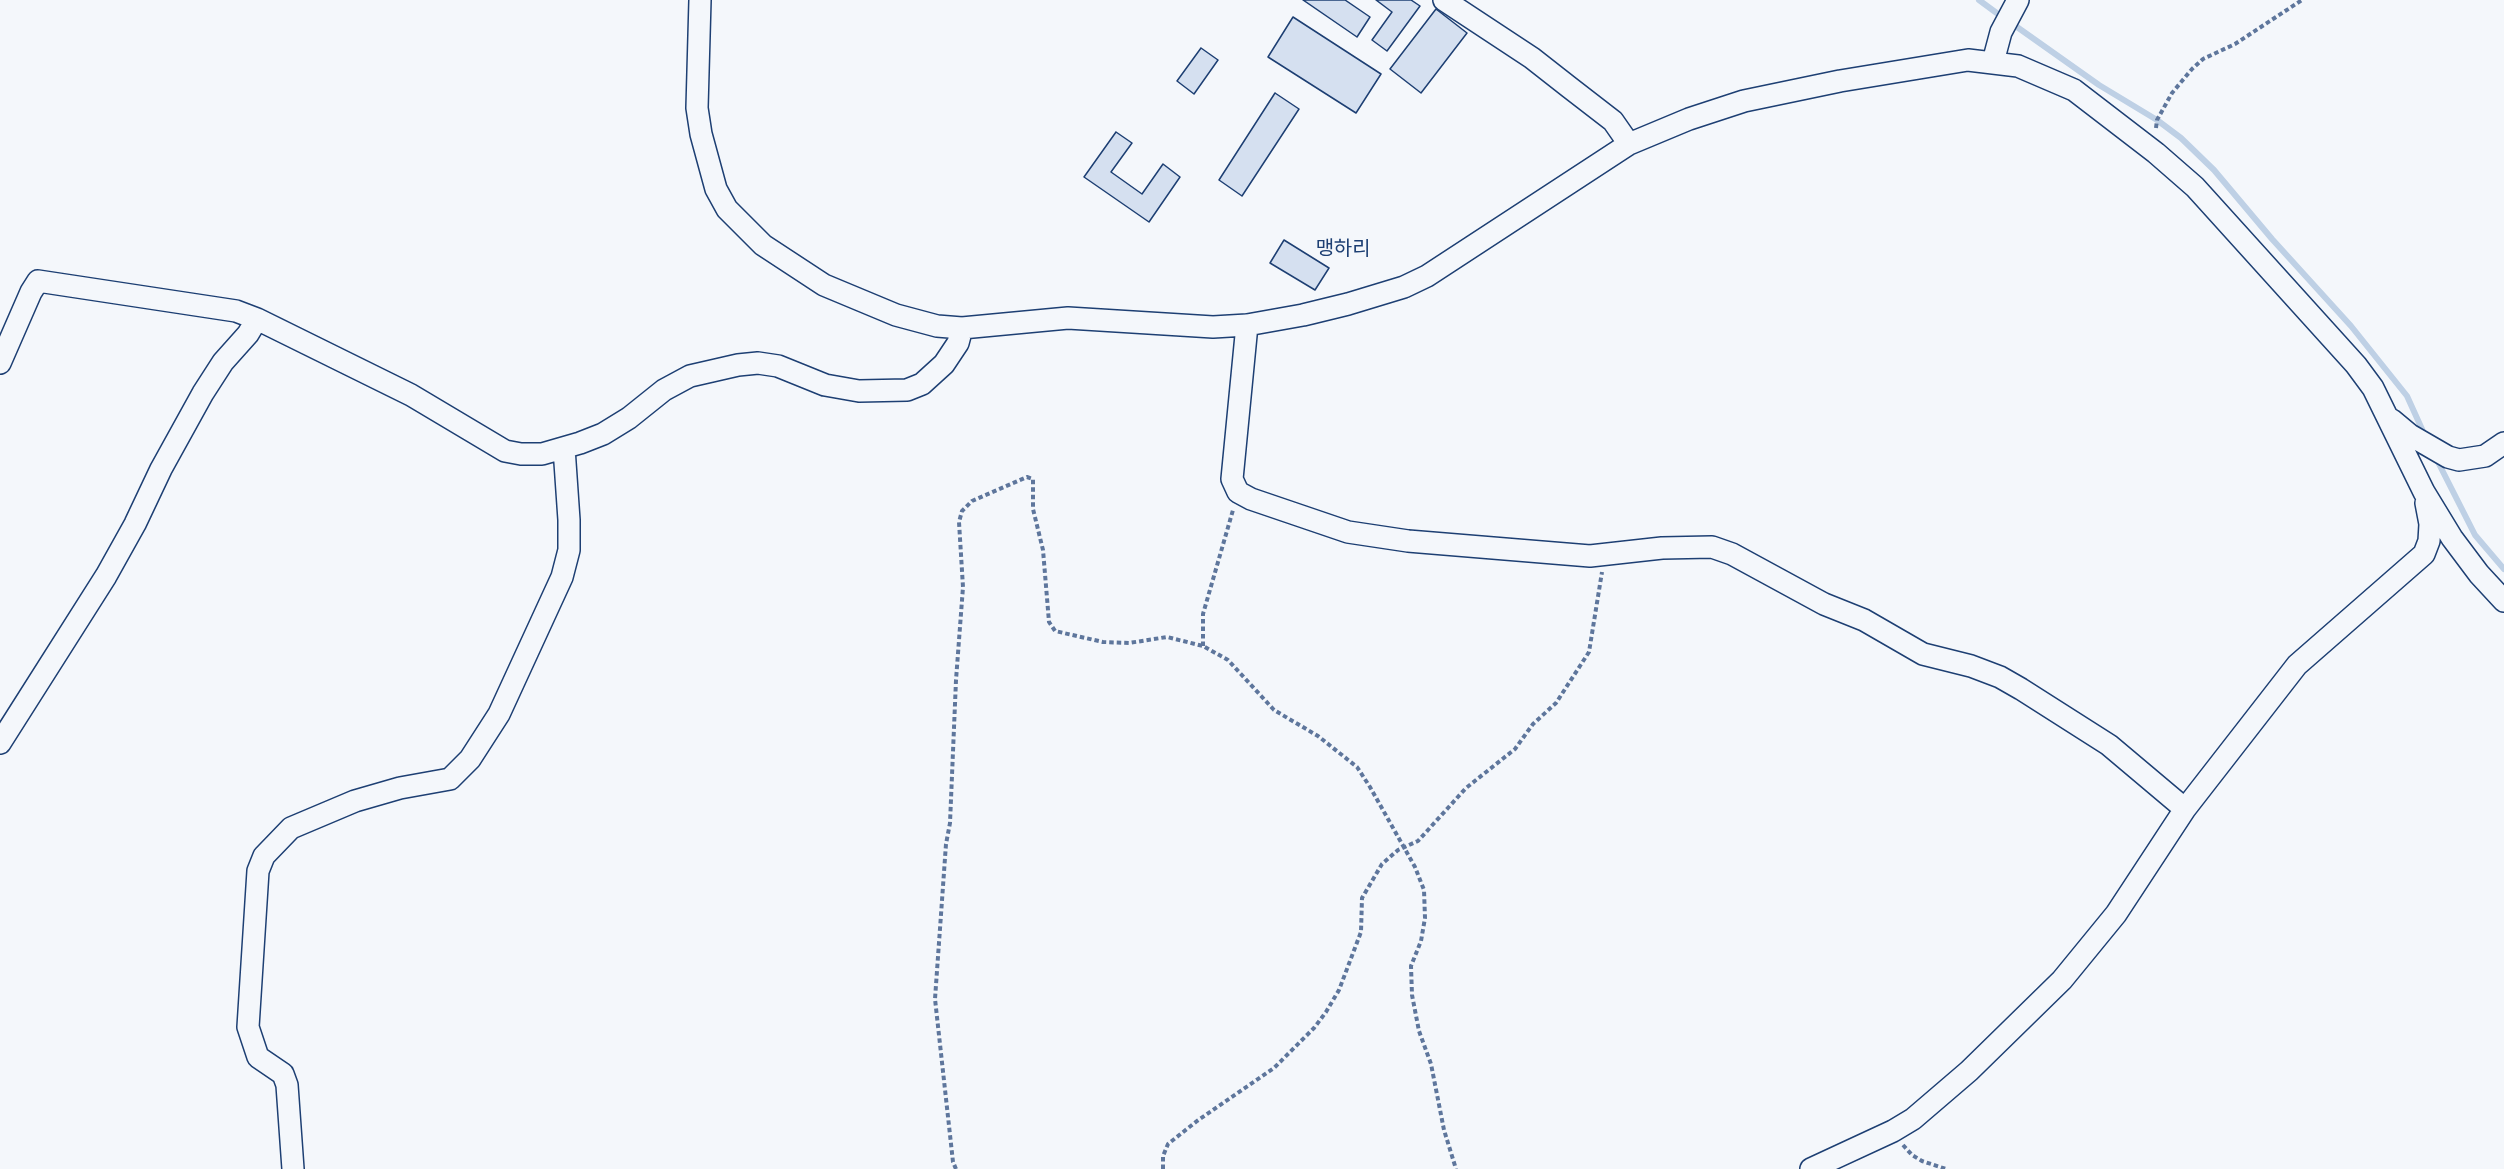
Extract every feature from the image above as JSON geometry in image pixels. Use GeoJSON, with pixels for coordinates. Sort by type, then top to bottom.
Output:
{"type":"FeatureCollection","features":[{"type":"Feature","properties":{"kind":"street"},"geometry":{"type":"LineString","coordinates":[[700,0],[697,108],[699,125],[716,189],[727,209],[762,245],[824,285],[896,315],[937,326],[962,328],[1068,318],[1213,327],[1246,325],[1304,315],[1404,287],[1427,276],[1629,144],[1689,118],[1744,101],[1840,81],[1968,60],[2018,66],[2074,90],[2156,153],[2195,187],[2356,365],[2373,388],[2424,492],[2452,538],[2479,574],[2504,601]]}},
{"type":"Feature","properties":{"kind":"street"},"geometry":{"type":"LineString","coordinates":[[1444,0],[1560,79],[1613,121],[1629,144]]}},
{"type":"Feature","properties":{"kind":"street"},"geometry":{"type":"LineString","coordinates":[[1993,62],[2001,32],[2018,0]]}},
{"type":"Feature","properties":{"kind":"street"},"geometry":{"type":"LineString","coordinates":[[0,363],[31,292],[39,281],[236,311],[257,319],[434,407],[505,451],[542,454],[603,434],[629,418],[664,390],[690,376],[738,364],[758,363],[778,366],[825,385],[859,391],[908,390],[922,384],[944,364],[958,343],[962,328]]}},
{"type":"Feature","properties":{"kind":"street"},"geometry":{"type":"LineString","coordinates":[[0,743],[106,576],[203,393],[223,362],[248,334],[257,319]]}},
{"type":"Feature","properties":{"kind":"street"},"geometry":{"type":"LineString","coordinates":[[1246,325],[1232,479],[1238,492],[1251,499],[1348,532],[1408,541],[1605,556],[1695,546],[1712,547],[1732,554],[1798,591],[1864,620],[1923,654],[1971,666],[2021,688],[2109,745],[2185,810]]}},
{"type":"Feature","properties":{"kind":"street"},"geometry":{"type":"LineString","coordinates":[[2385,414],[2410,435],[2448,457],[2459,460],[2485,456],[2504,443]]}},
{"type":"Feature","properties":{"kind":"street"},"geometry":{"type":"LineString","coordinates":[[293,1169],[288,1085],[283,1074],[258,1057],[248,1028],[258,871],[264,856],[291,828],[355,801],[400,788],[450,778],[470,759],[499,714],[562,577],[569,540],[564,448]]}},
{"type":"Feature","properties":{"kind":"street"},"geometry":{"type":"LineString","coordinates":[[1811,1169],[1893,1131],[1943,1095],[2062,980],[2116,914],[2185,810],[2297,665],[2424,554],[2429,541],[2430,524],[2424,492]]}},
{"type":"Feature","properties":{"kind":"path"},"geometry":{"type":"LineString","coordinates":[[2156,153],[2157,120],[2172,93],[2192,69],[2203,59],[2235,44],[2302,0]]}},
{"type":"Feature","properties":{"kind":"path"},"geometry":{"type":"LineString","coordinates":[[956,1169],[953,1162],[935,999],[946,844],[950,823],[956,680],[963,587],[959,522],[962,511],[972,501],[1026,477],[1033,479],[1033,510],[1043,550],[1049,622],[1055,631],[1103,642],[1129,643],[1167,637],[1203,646],[1228,660],[1274,710],[1318,736],[1357,767],[1415,867],[1424,890],[1425,918],[1421,941],[1411,966],[1412,995],[1419,1031],[1431,1064],[1444,1130],[1456,1169]]}},
{"type":"Feature","properties":{"kind":"path"},"geometry":{"type":"LineString","coordinates":[[1203,646],[1203,614],[1238,492]]}},
{"type":"Feature","properties":{"kind":"path"},"geometry":{"type":"LineString","coordinates":[[1163,1169],[1163,1156],[1168,1144],[1274,1068],[1314,1028],[1326,1012],[1339,990],[1360,932],[1362,898],[1382,864],[1403,848],[1418,841],[1466,788],[1515,749],[1533,724],[1556,704],[1588,652],[1605,556]]}},
{"type":"Feature","properties":{"kind":"path"},"geometry":{"type":"LineString","coordinates":[[1893,1131],[1912,1155],[1946,1169]]}},
{"type":"Feature","properties":{"kind":"building"},"geometry":{"type":"Polygon","coordinates":[[[1303,0],[1345,0],[1370,17],[1357,37],[1303,0]]]}},
{"type":"Feature","properties":{"kind":"building"},"geometry":{"type":"Polygon","coordinates":[[[1376,0],[1411,0],[1420,6],[1387,51],[1372,40],[1392,12],[1376,0]]]}},
{"type":"Feature","properties":{"kind":"building"},"geometry":{"type":"Polygon","coordinates":[[[1436,9],[1467,33],[1421,93],[1390,69],[1436,9]]]}},
{"type":"Feature","properties":{"kind":"building"},"geometry":{"type":"Polygon","coordinates":[[[1293,17],[1381,74],[1356,113],[1268,57],[1293,17]]]}},
{"type":"Feature","properties":{"kind":"building"},"geometry":{"type":"Polygon","coordinates":[[[1201,48],[1218,60],[1194,94],[1177,81],[1201,48]]]}},
{"type":"Feature","properties":{"kind":"building"},"geometry":{"type":"Polygon","coordinates":[[[1275,93],[1299,109],[1242,196],[1219,180],[1275,93]]]}},
{"type":"Feature","properties":{"kind":"building"},"geometry":{"type":"Polygon","coordinates":[[[1116,132],[1132,143],[1111,172],[1142,194],[1163,164],[1180,177],[1149,222],[1084,177],[1116,132]]]}},
{"type":"Feature","properties":{"kind":"building"},"geometry":{"type":"Polygon","coordinates":[[[1284,240],[1329,268],[1315,290],[1270,263],[1284,240]]]}},
{"type":"Feature","properties":{"kind":"waterway"},"geometry":{"type":"LineString","coordinates":[[1979,0],[1998,14]]}},
{"type":"Feature","properties":{"kind":"waterway"},"geometry":{"type":"LineString","coordinates":[[2017,27],[2099,85],[2157,120],[2181,138],[2214,170],[2272,239],[2351,326],[2407,396],[2426,438]]}},
{"type":"Feature","properties":{"kind":"waterway"},"geometry":{"type":"LineString","coordinates":[[2436,458],[2475,535],[2504,569]]}},
{"type":"Feature","properties":{"kind":"district","name":"맹하리"},"geometry":{"type":"Point","coordinates":[1343,249]}}]}
